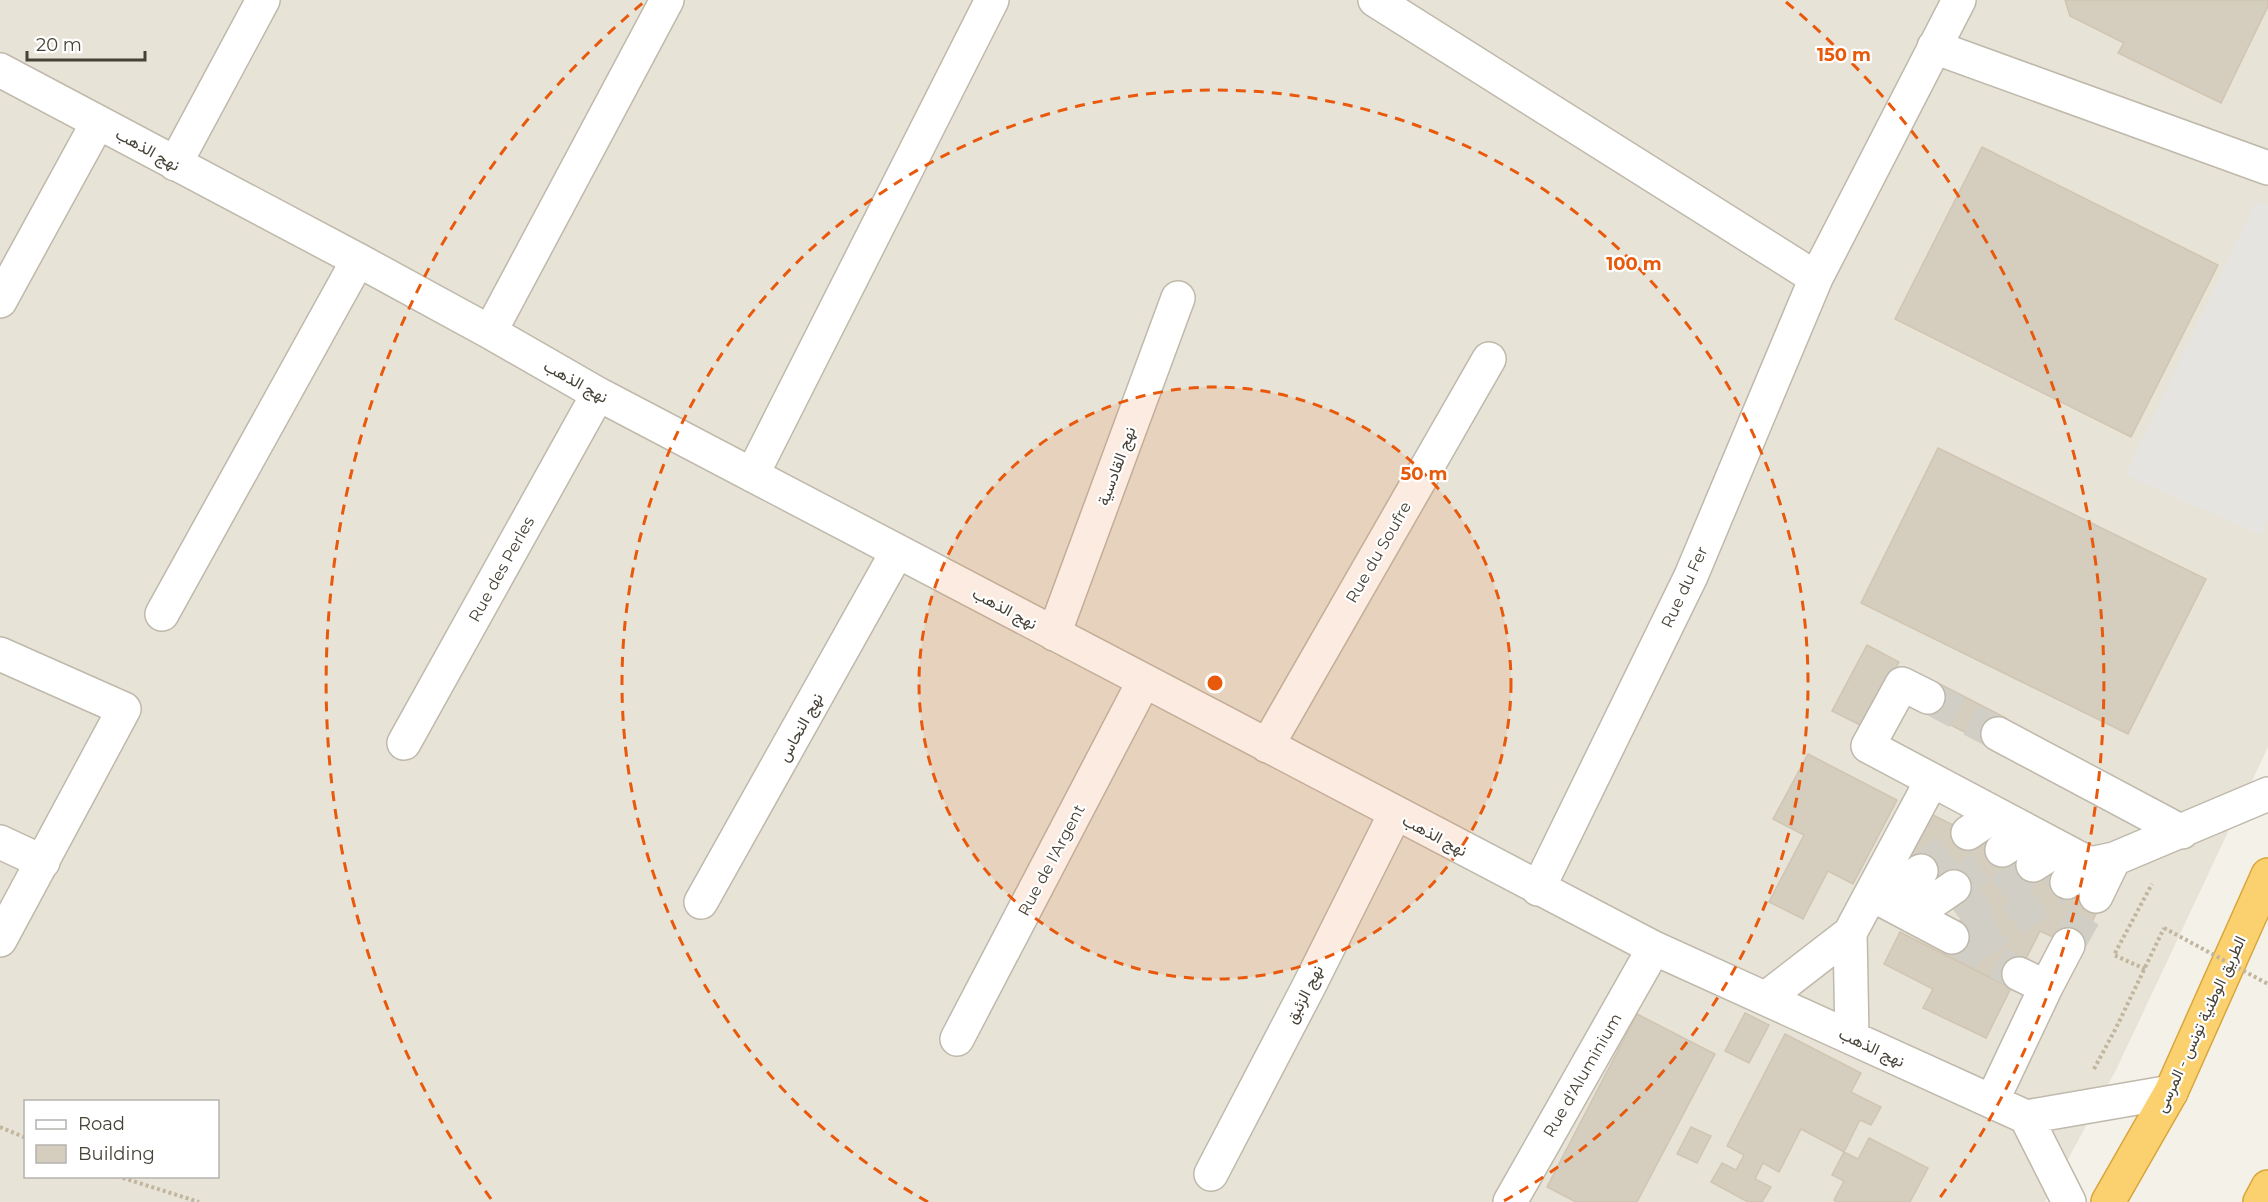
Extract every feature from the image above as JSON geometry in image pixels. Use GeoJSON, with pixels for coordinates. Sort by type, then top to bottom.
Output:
{"type":"FeatureCollection","features":[{"type":"Feature","properties":{"kind":"highway","name":"الطريق الوطنية تونس - المرسى"},"geometry":{"type":"LineString","coordinates":[[2108,1202],[2171,1092],[2268,875]]}},
{"type":"Feature","properties":{"kind":"street"},"geometry":{"type":"LineString","coordinates":[[175,165],[263,0]]}},
{"type":"Feature","properties":{"kind":"street"},"geometry":{"type":"LineString","coordinates":[[490,332],[668,0]]}},
{"type":"Feature","properties":{"kind":"street"},"geometry":{"type":"LineString","coordinates":[[752,475],[992,0]]}},
{"type":"Feature","properties":{"kind":"street"},"geometry":{"type":"LineString","coordinates":[[1375,0],[1816,278]]}},
{"type":"Feature","properties":{"kind":"street","name":"Rue du Fer"},"geometry":{"type":"LineString","coordinates":[[1538,889],[1690,576],[1816,278],[1959,0]]}},
{"type":"Feature","properties":{"kind":"street"},"geometry":{"type":"LineString","coordinates":[[1934,47],[2268,168]]}},
{"type":"Feature","properties":{"kind":"street","name":"نهج الذهب"},"geometry":{"type":"LineString","coordinates":[[0,70],[490,332],[598,394],[1538,889],[1654,948],[2026,1117]]}},
{"type":"Feature","properties":{"kind":"street"},"geometry":{"type":"LineString","coordinates":[[0,301],[98,122]]}},
{"type":"Feature","properties":{"kind":"street"},"geometry":{"type":"LineString","coordinates":[[162,614],[357,260]]}},
{"type":"Feature","properties":{"kind":"street","name":"نهج القادسية"},"geometry":{"type":"LineString","coordinates":[[1054,634],[1178,298]]}},
{"type":"Feature","properties":{"kind":"street","name":"Rue du Soufre"},"geometry":{"type":"LineString","coordinates":[[1267,746],[1489,359]]}},
{"type":"Feature","properties":{"kind":"street","name":"Rue des Perles"},"geometry":{"type":"LineString","coordinates":[[404,743],[598,394]]}},
{"type":"Feature","properties":{"kind":"street","name":"نهج النحاس"},"geometry":{"type":"LineString","coordinates":[[701,902],[897,552]]}},
{"type":"Feature","properties":{"kind":"street"},"geometry":{"type":"LineString","coordinates":[[0,654],[124,709],[0,940]]}},
{"type":"Feature","properties":{"kind":"street","name":"Rue de l'Argent"},"geometry":{"type":"LineString","coordinates":[[957,1039],[1144,681]]}},
{"type":"Feature","properties":{"kind":"street"},"geometry":{"type":"LineString","coordinates":[[1928,697],[1902,684],[1868,746],[2060,848],[2090,868],[2096,897]]}},
{"type":"Feature","properties":{"kind":"street"},"geometry":{"type":"LineString","coordinates":[[1998,734],[2182,832]]}},
{"type":"Feature","properties":{"kind":"street"},"geometry":{"type":"LineString","coordinates":[[1766,998],[1850,933],[1876,897],[1932,780]]}},
{"type":"Feature","properties":{"kind":"street"},"geometry":{"type":"LineString","coordinates":[[2090,868],[2268,795]]}},
{"type":"Feature","properties":{"kind":"street","name":"نهج الزئبق"},"geometry":{"type":"LineString","coordinates":[[1211,1174],[1395,814]]}},
{"type":"Feature","properties":{"kind":"street"},"geometry":{"type":"LineString","coordinates":[[1968,833],[1996,814]]}},
{"type":"Feature","properties":{"kind":"street"},"geometry":{"type":"LineString","coordinates":[[2002,850],[2030,832]]}},
{"type":"Feature","properties":{"kind":"street"},"geometry":{"type":"LineString","coordinates":[[0,842],[43,862]]}},
{"type":"Feature","properties":{"kind":"street"},"geometry":{"type":"LineString","coordinates":[[2033,865],[2060,848]]}},
{"type":"Feature","properties":{"kind":"street"},"geometry":{"type":"LineString","coordinates":[[1876,897],[1921,871]]}},
{"type":"Feature","properties":{"kind":"street"},"geometry":{"type":"LineString","coordinates":[[1912,916],[1954,887]]}},
{"type":"Feature","properties":{"kind":"street"},"geometry":{"type":"LineString","coordinates":[[1876,897],[1912,916],[1952,930]]}},
{"type":"Feature","properties":{"kind":"street"},"geometry":{"type":"LineString","coordinates":[[1850,933],[1852,1038]]}},
{"type":"Feature","properties":{"kind":"street"},"geometry":{"type":"LineString","coordinates":[[1992,1101],[2032,980],[2068,945]]}},
{"type":"Feature","properties":{"kind":"street","name":"Rue d'Aluminium"},"geometry":{"type":"LineString","coordinates":[[1510,1202],[1654,948]]}},
{"type":"Feature","properties":{"kind":"street"},"geometry":{"type":"LineString","coordinates":[[2069,1202],[2026,1117],[2171,1092]]}},
{"type":"Feature","properties":{"kind":"path"},"geometry":{"type":"LineString","coordinates":[[2134,915],[2114,955],[2145,969]]}},
{"type":"Feature","properties":{"kind":"path"},"geometry":{"type":"LineString","coordinates":[[2116,1028],[2164,928],[2268,984]]}},
{"type":"Feature","properties":{"kind":"path"},"geometry":{"type":"LineString","coordinates":[[0,1127],[24,1137]]}},
{"type":"Feature","properties":{"kind":"path"},"geometry":{"type":"LineString","coordinates":[[123,1178],[199,1202]]}},
{"type":"Feature","properties":{"kind":"shaded area"},"geometry":{"type":"Polygon","coordinates":[[[0,0],[2268,0],[2268,747],[2116,1070],[2045,1202],[0,1202],[0,0]]]}},
{"type":"Feature","properties":{"kind":"shaded area"},"geometry":{"type":"Polygon","coordinates":[[[2256,201],[2268,205],[2268,518],[2261,535],[2125,475],[2256,201]]]}},
{"type":"Feature","properties":{"kind":"building"},"geometry":{"type":"Polygon","coordinates":[[[2065,0],[2268,0],[2268,6],[2221,103],[2118,53],[2124,43],[2070,16],[2065,0]]]}},
{"type":"Feature","properties":{"kind":"building"},"geometry":{"type":"Polygon","coordinates":[[[1982,147],[2218,265],[2131,437],[1895,319],[1982,147]]]}},
{"type":"Feature","properties":{"kind":"building"},"geometry":{"type":"Polygon","coordinates":[[[1938,448],[2206,579],[2128,734],[1861,603],[1938,448]]]}},
{"type":"Feature","properties":{"kind":"building"},"geometry":{"type":"Polygon","coordinates":[[[1867,645],[1899,662],[1864,727],[1832,711],[1867,645]]]}},
{"type":"Feature","properties":{"kind":"building"},"geometry":{"type":"Polygon","coordinates":[[[1936,682],[2006,718],[1992,746],[1921,710],[1936,682]]]}},
{"type":"Feature","properties":{"kind":"building"},"geometry":{"type":"Polygon","coordinates":[[[1808,754],[1897,800],[1853,884],[1828,871],[1803,919],[1769,902],[1804,835],[1773,819],[1808,754]]]}},
{"type":"Feature","properties":{"kind":"building"},"geometry":{"type":"Polygon","coordinates":[[[1927,812],[2103,900],[2078,949],[2040,931],[2011,988],[1943,954],[1972,897],[1902,862],[1927,812]]]}},
{"type":"Feature","properties":{"kind":"building"},"geometry":{"type":"Polygon","coordinates":[[[1900,932],[2011,988],[1986,1038],[1923,1008],[1933,989],[1884,964],[1900,932]]]}},
{"type":"Feature","properties":{"kind":"building"},"geometry":{"type":"Polygon","coordinates":[[[1745,1013],[1769,1025],[1749,1063],[1725,1051],[1745,1013]]]}},
{"type":"Feature","properties":{"kind":"building"},"geometry":{"type":"Polygon","coordinates":[[[1637,1014],[1715,1054],[1637,1202],[1576,1202],[1547,1187],[1637,1014]]]}},
{"type":"Feature","properties":{"kind":"building"},"geometry":{"type":"Polygon","coordinates":[[[1785,1034],[1861,1073],[1851,1092],[1881,1107],[1871,1125],[1860,1120],[1844,1152],[1801,1129],[1779,1172],[1763,1163],[1755,1179],[1771,1187],[1762,1202],[1748,1202],[1711,1182],[1722,1163],[1736,1170],[1744,1155],[1727,1146],[1785,1034]]]}},
{"type":"Feature","properties":{"kind":"building"},"geometry":{"type":"Polygon","coordinates":[[[1691,1127],[1711,1136],[1697,1163],[1677,1154],[1691,1127]]]}},
{"type":"Feature","properties":{"kind":"building"},"geometry":{"type":"Polygon","coordinates":[[[1869,1138],[1928,1168],[1910,1202],[1837,1202],[1834,1200],[1844,1181],[1832,1175],[1844,1152],[1858,1159],[1869,1138]]]}},
{"type":"Feature","properties":{"kind":"tunnel"},"geometry":{"type":"LineString","coordinates":[[1928,697],[1998,734]]}},
{"type":"Feature","properties":{"kind":"tunnel"},"geometry":{"type":"LineString","coordinates":[[1921,871],[1968,833]]}},
{"type":"Feature","properties":{"kind":"tunnel"},"geometry":{"type":"LineString","coordinates":[[1954,887],[2002,850]]}},
{"type":"Feature","properties":{"kind":"tunnel"},"geometry":{"type":"LineString","coordinates":[[1961,920],[2033,865]]}},
{"type":"Feature","properties":{"kind":"tunnel"},"geometry":{"type":"LineString","coordinates":[[1972,948],[2067,882]]}},
{"type":"Feature","properties":{"kind":"tunnel"},"geometry":{"type":"LineString","coordinates":[[2068,945],[2096,896]]}},
{"type":"Feature","properties":{"kind":"tunnel"},"geometry":{"type":"LineString","coordinates":[[1955,939],[2019,974]]}}]}
